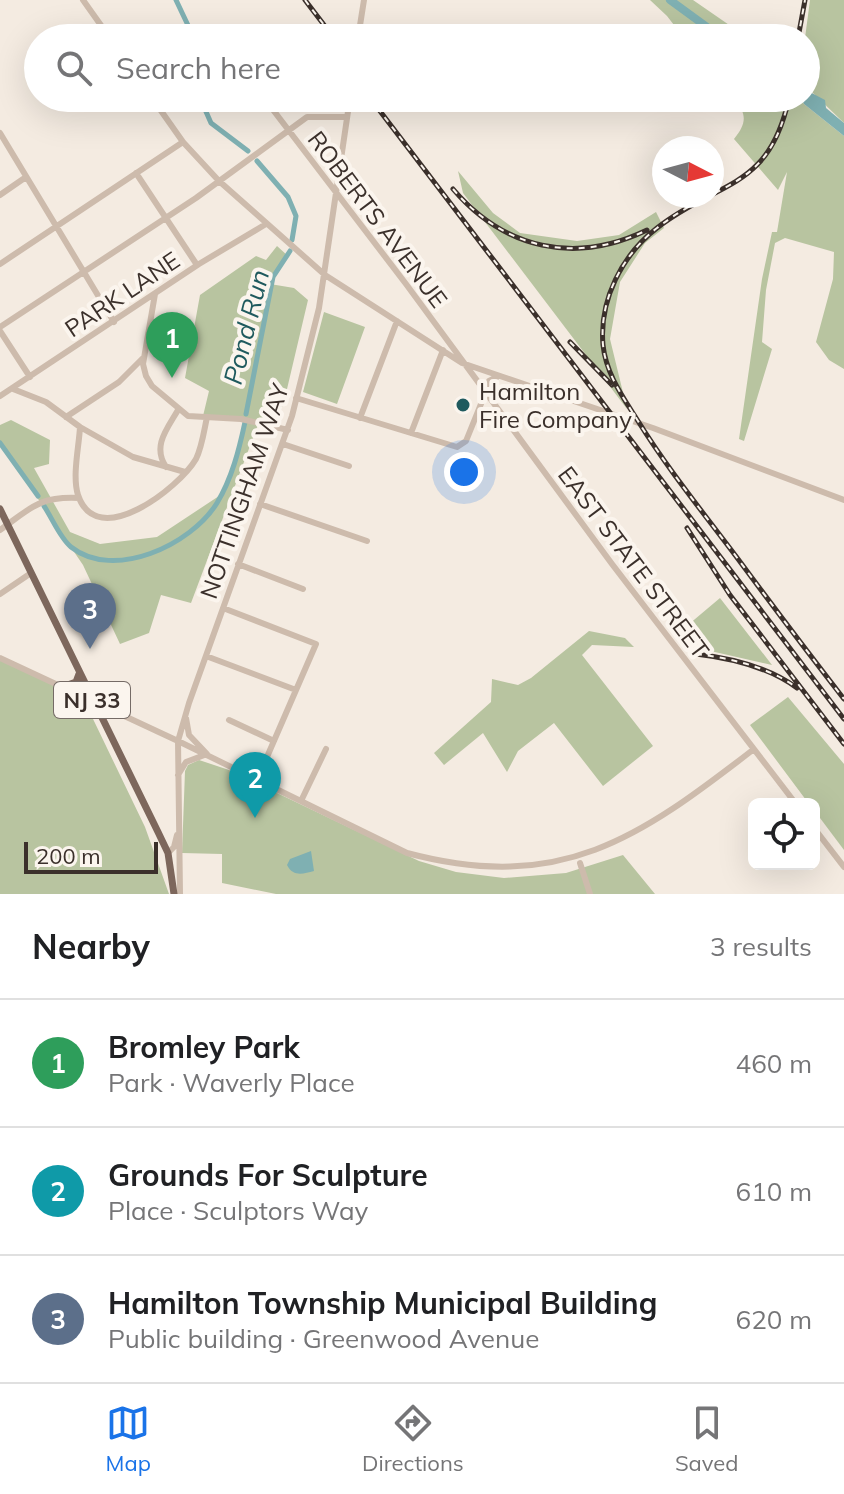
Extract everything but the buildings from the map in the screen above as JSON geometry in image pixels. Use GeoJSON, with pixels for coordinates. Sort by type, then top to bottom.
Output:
{"type":"FeatureCollection","features":[{"type":"Feature","properties":{"kind":"main road","name":"NJ 33"},"geometry":{"type":"LineString","coordinates":[[0,509],[4,527],[31,573],[168,853],[177,894]]}},
{"type":"Feature","properties":{"kind":"main road"},"geometry":{"type":"LineString","coordinates":[[62,687],[76,682],[79,674]]}},
{"type":"Feature","properties":{"kind":"street"},"geometry":{"type":"LineString","coordinates":[[83,0],[100,24]]}},
{"type":"Feature","properties":{"kind":"street"},"geometry":{"type":"LineString","coordinates":[[360,24],[364,0]]}},
{"type":"Feature","properties":{"kind":"street","name":"EAST STATE STREET"},"geometry":{"type":"LineString","coordinates":[[162,112],[183,142],[219,181],[325,275],[462,363],[791,798]]}},
{"type":"Feature","properties":{"kind":"street","name":"ROBERTS AVENUE"},"geometry":{"type":"LineString","coordinates":[[274,112],[462,363]]}},
{"type":"Feature","properties":{"kind":"street","name":"NOTTINGHAM WAY"},"geometry":{"type":"LineString","coordinates":[[177,894],[178,741],[238,564],[288,430],[325,275],[348,112]]}},
{"type":"Feature","properties":{"kind":"street"},"geometry":{"type":"LineString","coordinates":[[30,377],[0,329],[312,116],[347,117]]}},
{"type":"Feature","properties":{"kind":"street"},"geometry":{"type":"LineString","coordinates":[[0,133],[114,322]]}},
{"type":"Feature","properties":{"kind":"street"},"geometry":{"type":"LineString","coordinates":[[0,264],[183,142]]}},
{"type":"Feature","properties":{"kind":"street"},"geometry":{"type":"LineString","coordinates":[[136,173],[197,265]]}},
{"type":"Feature","properties":{"kind":"street"},"geometry":{"type":"LineString","coordinates":[[0,195],[26,177]]}},
{"type":"Feature","properties":{"kind":"street","name":"PARK LANE"},"geometry":{"type":"LineString","coordinates":[[0,396],[197,265],[266,224]]}},
{"type":"Feature","properties":{"kind":"street"},"geometry":{"type":"LineString","coordinates":[[155,294],[143,358],[148,381],[178,410],[194,417],[241,419],[288,430]]}},
{"type":"Feature","properties":{"kind":"street"},"geometry":{"type":"LineString","coordinates":[[360,418],[397,321]]}},
{"type":"Feature","properties":{"kind":"street"},"geometry":{"type":"LineString","coordinates":[[411,433],[443,350]]}},
{"type":"Feature","properties":{"kind":"street"},"geometry":{"type":"LineString","coordinates":[[66,417],[119,382],[143,358]]}},
{"type":"Feature","properties":{"kind":"street"},"geometry":{"type":"LineString","coordinates":[[462,363],[653,428],[844,500]]}},
{"type":"Feature","properties":{"kind":"street"},"geometry":{"type":"LineString","coordinates":[[296,398],[453,447],[466,441],[487,397],[486,387],[498,376]]}},
{"type":"Feature","properties":{"kind":"street"},"geometry":{"type":"LineString","coordinates":[[13,389],[46,402],[120,451],[185,472]]}},
{"type":"Feature","properties":{"kind":"street"},"geometry":{"type":"LineString","coordinates":[[167,468],[161,459],[160,442],[178,410]]}},
{"type":"Feature","properties":{"kind":"street"},"geometry":{"type":"LineString","coordinates":[[80,427],[76,486],[86,509],[99,517],[131,513],[156,501],[185,472],[199,452],[207,417]]}},
{"type":"Feature","properties":{"kind":"street"},"geometry":{"type":"LineString","coordinates":[[283,444],[349,466]]}},
{"type":"Feature","properties":{"kind":"street"},"geometry":{"type":"LineString","coordinates":[[4,527],[46,499],[79,498]]}},
{"type":"Feature","properties":{"kind":"street"},"geometry":{"type":"LineString","coordinates":[[260,504],[367,541]]}},
{"type":"Feature","properties":{"kind":"street"},"geometry":{"type":"LineString","coordinates":[[238,564],[303,589]]}},
{"type":"Feature","properties":{"kind":"street"},"geometry":{"type":"LineString","coordinates":[[0,594],[31,573]]}},
{"type":"Feature","properties":{"kind":"street"},"geometry":{"type":"LineString","coordinates":[[223,608],[316,644],[257,780]]}},
{"type":"Feature","properties":{"kind":"street"},"geometry":{"type":"LineString","coordinates":[[206,656],[296,690]]}},
{"type":"Feature","properties":{"kind":"street"},"geometry":{"type":"LineString","coordinates":[[0,658],[207,754],[407,853],[438,864],[493,874],[542,872],[580,863],[620,847],[649,829],[754,749]]}},
{"type":"Feature","properties":{"kind":"street"},"geometry":{"type":"LineString","coordinates":[[185,715],[189,735],[207,754]]}},
{"type":"Feature","properties":{"kind":"street"},"geometry":{"type":"LineString","coordinates":[[229,720],[274,741]]}},
{"type":"Feature","properties":{"kind":"street"},"geometry":{"type":"LineString","coordinates":[[301,801],[326,749]]}},
{"type":"Feature","properties":{"kind":"street"},"geometry":{"type":"LineString","coordinates":[[178,775],[186,762],[207,754]]}},
{"type":"Feature","properties":{"kind":"street"},"geometry":{"type":"LineString","coordinates":[[168,853],[174,847],[179,816]]}},
{"type":"Feature","properties":{"kind":"street"},"geometry":{"type":"LineString","coordinates":[[820,836],[844,867]]}},
{"type":"Feature","properties":{"kind":"street"},"geometry":{"type":"LineString","coordinates":[[580,863],[590,894]]}},
{"type":"Feature","properties":{"kind":"green space"},"geometry":{"type":"Polygon","coordinates":[[[650,0],[693,0],[728,24],[707,24],[695,16],[702,24],[673,24],[650,0]]]}},
{"type":"Feature","properties":{"kind":"green space"},"geometry":{"type":"Polygon","coordinates":[[[810,0],[844,0],[844,123],[820,100],[820,24],[807,24],[810,0]]]}},
{"type":"Feature","properties":{"kind":"green space"},"geometry":{"type":"Polygon","coordinates":[[[742,112],[814,112],[844,136],[844,369],[829,360],[816,342],[833,279],[834,252],[785,238],[775,243],[766,290],[762,342],[772,349],[744,441],[739,439],[762,279],[772,232],[777,232],[787,172],[778,190],[734,139],[744,118],[742,112]]]}},
{"type":"Feature","properties":{"kind":"green space"},"geometry":{"type":"Polygon","coordinates":[[[458,171],[493,213],[520,233],[577,241],[619,235],[656,212],[664,228],[645,243],[620,282],[610,339],[627,409],[463,193],[458,171]]]}},
{"type":"Feature","properties":{"kind":"green space"},"geometry":{"type":"Polygon","coordinates":[[[277,246],[288,256],[270,284],[294,288],[308,300],[283,406],[259,422],[191,603],[161,595],[149,633],[120,644],[83,565],[0,443],[0,425],[11,420],[50,440],[49,464],[34,468],[70,532],[100,544],[157,537],[219,496],[239,455],[244,419],[203,416],[209,391],[185,378],[200,295],[256,256],[266,260],[277,246]]]}},
{"type":"Feature","properties":{"kind":"green space"},"geometry":{"type":"Polygon","coordinates":[[[324,312],[365,327],[337,404],[303,392],[324,312]]]}},
{"type":"Feature","properties":{"kind":"green space"},"geometry":{"type":"Polygon","coordinates":[[[720,598],[772,665],[693,647],[682,630],[720,598]]]}},
{"type":"Feature","properties":{"kind":"green space"},"geometry":{"type":"Polygon","coordinates":[[[589,631],[625,638],[634,647],[592,645],[582,655],[653,746],[603,786],[554,723],[518,751],[507,772],[483,733],[444,765],[434,753],[491,702],[492,679],[518,685],[589,631]]]}},
{"type":"Feature","properties":{"kind":"green space"},"geometry":{"type":"Polygon","coordinates":[[[0,657],[81,694],[145,827],[169,894],[0,894],[0,657]]]}},
{"type":"Feature","properties":{"kind":"green space"},"geometry":{"type":"Polygon","coordinates":[[[788,697],[844,764],[844,850],[820,818],[820,798],[805,798],[750,725],[788,697]]]}},
{"type":"Feature","properties":{"kind":"green space"},"geometry":{"type":"Polygon","coordinates":[[[199,760],[229,770],[419,861],[456,872],[504,878],[566,873],[623,855],[655,894],[276,894],[222,883],[222,854],[182,853],[185,771],[188,765],[199,760]]]}},
{"type":"Feature","properties":{"kind":"water"},"geometry":{"type":"Polygon","coordinates":[[[820,97],[825,100],[826,108],[844,123],[844,136],[814,112],[820,112],[820,97]]]}},
{"type":"Feature","properties":{"kind":"water"},"geometry":{"type":"Polygon","coordinates":[[[311,851],[314,871],[299,874],[289,869],[290,859],[311,851]]]}},
{"type":"Feature","properties":{"kind":"waterway","name":"Pond Run"},"geometry":{"type":"LineString","coordinates":[[176,0],[187,24]]}},
{"type":"Feature","properties":{"kind":"waterway"},"geometry":{"type":"LineString","coordinates":[[670,0],[703,24]]}},
{"type":"Feature","properties":{"kind":"waterway","name":"Pond Run"},"geometry":{"type":"LineString","coordinates":[[206,112],[211,123],[248,151]]}},
{"type":"Feature","properties":{"kind":"waterway","name":"Pond Run"},"geometry":{"type":"LineString","coordinates":[[257,161],[288,197],[296,216],[292,240]]}},
{"type":"Feature","properties":{"kind":"waterway","name":"Pond Run"},"geometry":{"type":"LineString","coordinates":[[246,414],[273,277],[290,251]]}},
{"type":"Feature","properties":{"kind":"waterway","name":"Pond Run"},"geometry":{"type":"LineString","coordinates":[[44,506],[67,543],[89,557],[129,559],[150,554],[189,532],[217,503],[231,474],[245,422]]}},
{"type":"Feature","properties":{"kind":"waterway"},"geometry":{"type":"LineString","coordinates":[[0,443],[38,496]]}},
{"type":"Feature","properties":{"kind":"railway"},"geometry":{"type":"LineString","coordinates":[[305,0],[323,24]]}},
{"type":"Feature","properties":{"kind":"railway"},"geometry":{"type":"LineString","coordinates":[[801,24],[805,0]]}},
{"type":"Feature","properties":{"kind":"railway"},"geometry":{"type":"LineString","coordinates":[[381,112],[844,719]]}},
{"type":"Feature","properties":{"kind":"railway"},"geometry":{"type":"LineString","coordinates":[[785,112],[769,151],[755,167],[738,180],[679,212],[633,251],[609,295],[603,345],[616,385],[650,440],[844,699]]}},
{"type":"Feature","properties":{"kind":"railway"},"geometry":{"type":"LineString","coordinates":[[453,189],[495,226],[518,238],[542,245],[593,247],[647,230]]}},
{"type":"Feature","properties":{"kind":"railway"},"geometry":{"type":"LineString","coordinates":[[570,342],[612,385]]}},
{"type":"Feature","properties":{"kind":"railway"},"geometry":{"type":"LineString","coordinates":[[687,528],[730,595],[844,744]]}},
{"type":"Feature","properties":{"kind":"railway"},"geometry":{"type":"LineString","coordinates":[[696,654],[749,665],[774,674],[797,688]]}},
{"type":"Feature","properties":{"kind":"place","name":"Bromley Park"},"geometry":{"type":"Point","coordinates":[172,378]}},
{"type":"Feature","properties":{"kind":"place","name":"Hamilton Fire Company"},"geometry":{"type":"Point","coordinates":[463,405]}},
{"type":"Feature","properties":{"kind":"place","name":"Hamilton Township Municipal Building"},"geometry":{"type":"Point","coordinates":[90,649]}},
{"type":"Feature","properties":{"kind":"place","name":"Grounds For Sculpture"},"geometry":{"type":"Point","coordinates":[255,818]}}]}
